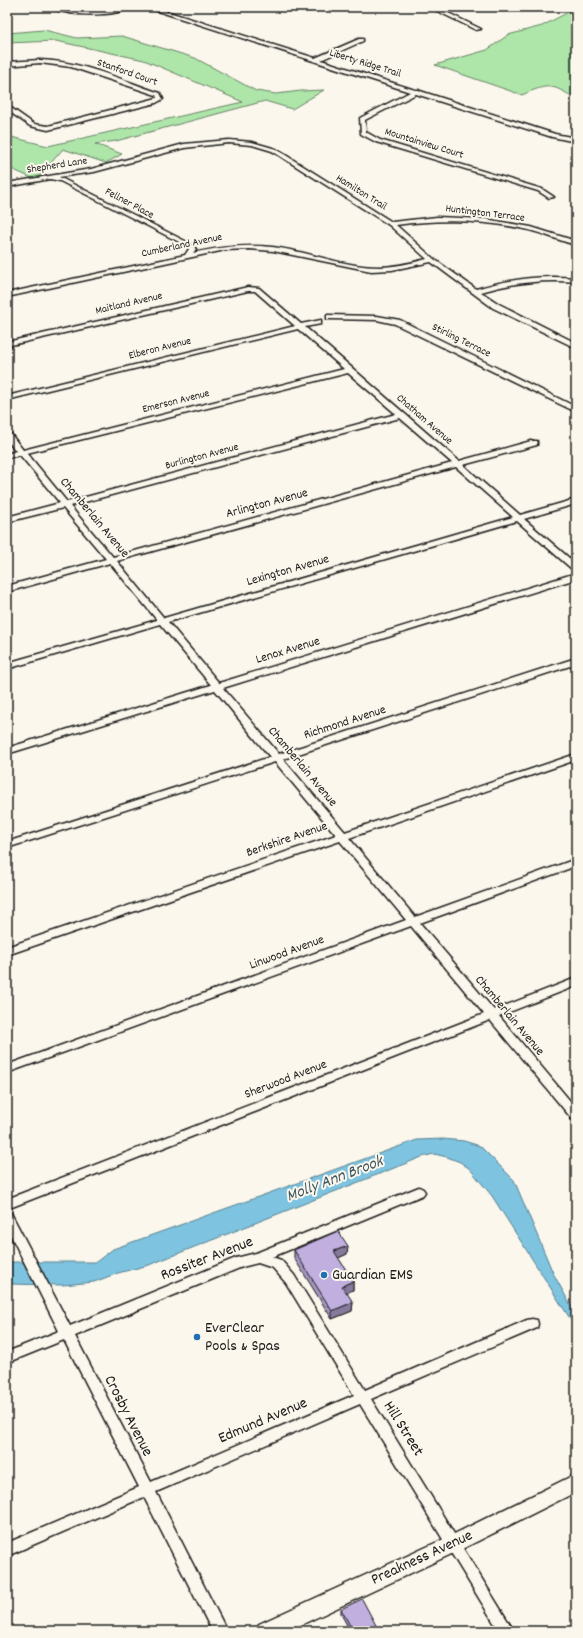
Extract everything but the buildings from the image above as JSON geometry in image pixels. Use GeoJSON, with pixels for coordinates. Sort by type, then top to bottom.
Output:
{"type":"FeatureCollection","features":[{"type":"Feature","properties":{"kind":"main road","name":"Preakness Avenue"},"geometry":{"type":"LineString","coordinates":[[266,1631],[454,1544],[576,1483]]}},
{"type":"Feature","properties":{"kind":"street"},"geometry":{"type":"LineString","coordinates":[[54,7],[73,12],[90,12],[130,7]]}},
{"type":"Feature","properties":{"kind":"street","name":"Liberty Ridge Trail"},"geometry":{"type":"LineString","coordinates":[[148,7],[163,13],[417,91],[554,136],[576,140]]}},
{"type":"Feature","properties":{"kind":"street"},"geometry":{"type":"LineString","coordinates":[[432,7],[478,29]]}},
{"type":"Feature","properties":{"kind":"street"},"geometry":{"type":"LineString","coordinates":[[440,10],[450,7]]}},
{"type":"Feature","properties":{"kind":"street"},"geometry":{"type":"LineString","coordinates":[[316,60],[361,40]]}},
{"type":"Feature","properties":{"kind":"street","name":"Stanford Court"},"geometry":{"type":"LineString","coordinates":[[7,64],[39,62],[60,63],[128,84],[160,96],[160,99],[154,102],[48,128],[36,127],[8,108]]}},
{"type":"Feature","properties":{"kind":"street","name":"Mountainview Court"},"geometry":{"type":"LineString","coordinates":[[417,91],[362,119],[363,132],[378,141],[540,190],[552,197]]}},
{"type":"Feature","properties":{"kind":"street","name":"Hamilton Trail"},"geometry":{"type":"LineString","coordinates":[[109,165],[222,140],[250,142],[274,150],[391,224],[432,260],[505,311],[576,346]]}},
{"type":"Feature","properties":{"kind":"street","name":"Shepherd Lane"},"geometry":{"type":"LineString","coordinates":[[7,185],[93,170],[109,165]]}},
{"type":"Feature","properties":{"kind":"street","name":"Fellner Place"},"geometry":{"type":"LineString","coordinates":[[48,177],[62,180],[187,244],[193,249],[193,251],[188,255]]}},
{"type":"Feature","properties":{"kind":"street","name":"Huntington Terrace"},"geometry":{"type":"LineString","coordinates":[[391,224],[423,219],[460,219],[523,228],[576,242]]}},
{"type":"Feature","properties":{"kind":"street","name":"Cumberland Avenue"},"geometry":{"type":"LineString","coordinates":[[7,295],[226,248],[260,247],[282,250],[350,265],[378,269],[401,267],[432,260]]}},
{"type":"Feature","properties":{"kind":"street"},"geometry":{"type":"LineString","coordinates":[[475,291],[522,280],[548,278],[576,280]]}},
{"type":"Feature","properties":{"kind":"street","name":"Maitland Avenue"},"geometry":{"type":"LineString","coordinates":[[7,344],[248,289],[257,289]]}},
{"type":"Feature","properties":{"kind":"street","name":"Chatham Avenue"},"geometry":{"type":"LineString","coordinates":[[257,289],[576,568]]}},
{"type":"Feature","properties":{"kind":"street","name":"Stirling Terrace"},"geometry":{"type":"LineString","coordinates":[[330,317],[368,317],[397,322],[576,410]]}},
{"type":"Feature","properties":{"kind":"street","name":"Elberon Avenue"},"geometry":{"type":"LineString","coordinates":[[7,398],[318,322]]}},
{"type":"Feature","properties":{"kind":"street","name":"Emerson Avenue"},"geometry":{"type":"LineString","coordinates":[[7,456],[350,370]]}},
{"type":"Feature","properties":{"kind":"street","name":"Burlington Avenue"},"geometry":{"type":"LineString","coordinates":[[7,520],[402,415]]}},
{"type":"Feature","properties":{"kind":"street","name":"Chamberlain Avenue"},"geometry":{"type":"LineString","coordinates":[[7,435],[576,1116]]}},
{"type":"Feature","properties":{"kind":"street","name":"Arlington Avenue"},"geometry":{"type":"LineString","coordinates":[[7,589],[534,443]]}},
{"type":"Feature","properties":{"kind":"street","name":"Lexington Avenue"},"geometry":{"type":"LineString","coordinates":[[7,666],[576,501]]}},
{"type":"Feature","properties":{"kind":"street","name":"Lenox Avenue"},"geometry":{"type":"LineString","coordinates":[[7,751],[576,576]]}},
{"type":"Feature","properties":{"kind":"street","name":"Richmond Avenue"},"geometry":{"type":"LineString","coordinates":[[7,845],[576,661]]}},
{"type":"Feature","properties":{"kind":"street","name":"Berkshire Avenue"},"geometry":{"type":"LineString","coordinates":[[7,950],[576,757]]}},
{"type":"Feature","properties":{"kind":"street","name":"Linwood Avenue"},"geometry":{"type":"LineString","coordinates":[[7,1070],[576,862]]}},
{"type":"Feature","properties":{"kind":"street","name":"Sherwood Avenue"},"geometry":{"type":"LineString","coordinates":[[7,1204],[576,982]]}},
{"type":"Feature","properties":{"kind":"street","name":"Rossiter Avenue"},"geometry":{"type":"LineString","coordinates":[[7,1358],[240,1262],[258,1258],[419,1192]]}},
{"type":"Feature","properties":{"kind":"street","name":"Crosby Avenue"},"geometry":{"type":"LineString","coordinates":[[7,1216],[146,1490],[220,1631]]}},
{"type":"Feature","properties":{"kind":"street","name":"Hill Street"},"geometry":{"type":"LineString","coordinates":[[258,1258],[277,1264],[283,1269],[507,1631]]}},
{"type":"Feature","properties":{"kind":"street","name":"Edmund Avenue"},"geometry":{"type":"LineString","coordinates":[[7,1550],[532,1324]]}},
{"type":"Feature","properties":{"kind":"green space"},"geometry":{"type":"Polygon","coordinates":[[[576,8],[576,99],[561,90],[550,87],[538,88],[522,95],[435,65],[487,50],[508,35],[542,26],[576,8]]]}},
{"type":"Feature","properties":{"kind":"green space"},"geometry":{"type":"Polygon","coordinates":[[[44,30],[77,38],[122,36],[195,58],[256,91],[276,94],[324,90],[292,109],[265,101],[116,141],[95,144],[122,154],[106,163],[63,149],[36,180],[7,167],[7,136],[48,146],[243,102],[144,60],[56,41],[7,43],[7,33],[44,30]]]}},
{"type":"Feature","properties":{"kind":"water","name":"Molly Ann Brook"},"geometry":{"type":"Polygon","coordinates":[[[443,1139],[464,1141],[480,1146],[514,1180],[553,1273],[576,1315],[576,1328],[492,1196],[470,1169],[460,1162],[434,1154],[422,1157],[149,1265],[118,1273],[94,1282],[63,1285],[7,1284],[7,1262],[96,1262],[113,1249],[417,1140],[443,1139]]]}},
{"type":"Feature","properties":{"kind":"place","name":"Guardian EMS"},"geometry":{"type":"Point","coordinates":[324,1275]}},
{"type":"Feature","properties":{"kind":"place","name":"EverClear Pools & Spas"},"geometry":{"type":"Point","coordinates":[197,1337]}}]}
